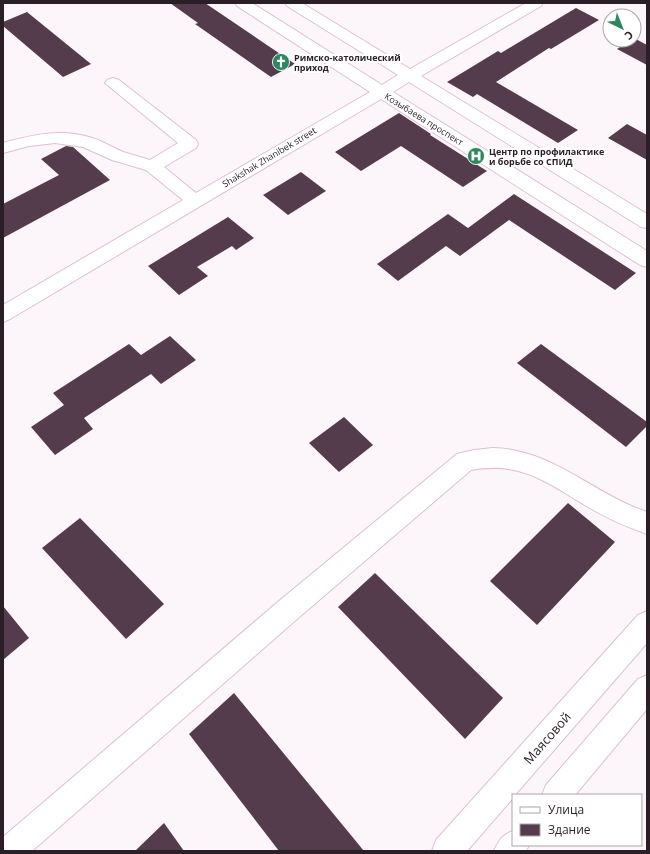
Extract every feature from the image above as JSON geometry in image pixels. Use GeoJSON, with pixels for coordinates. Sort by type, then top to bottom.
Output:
{"type":"FeatureCollection","features":[{"type":"Feature","properties":{"kind":"street","name":"Козыбаева проспект"},"geometry":{"type":"LineString","coordinates":[[242,3],[380,92],[647,260]]}},
{"type":"Feature","properties":{"kind":"street"},"geometry":{"type":"LineString","coordinates":[[292,3],[647,222]]}},
{"type":"Feature","properties":{"kind":"street","name":"Shakshak Zhanibek street"},"geometry":{"type":"LineString","coordinates":[[3,314],[380,92],[536,3]]}},
{"type":"Feature","properties":{"kind":"street"},"geometry":{"type":"LineString","coordinates":[[113,83],[190,144],[152,166]]}},
{"type":"Feature","properties":{"kind":"street"},"geometry":{"type":"LineString","coordinates":[[3,148],[29,141],[56,138],[87,142],[118,156],[152,166],[195,201]]}},
{"type":"Feature","properties":{"kind":"street"},"geometry":{"type":"LineString","coordinates":[[9,851],[288,610],[465,461],[482,457],[511,458],[537,466],[627,517],[647,523]]}},
{"type":"Feature","properties":{"kind":"street","name":"Маясовой"},"geometry":{"type":"LineString","coordinates":[[447,851],[647,624]]}},
{"type":"Feature","properties":{"kind":"street"},"geometry":{"type":"LineString","coordinates":[[557,794],[647,688]]}},
{"type":"Feature","properties":{"kind":"building"},"geometry":{"type":"Polygon","coordinates":[[[170,3],[205,3],[295,64],[271,77],[195,24],[198,23],[170,3]]]}},
{"type":"Feature","properties":{"kind":"building"},"geometry":{"type":"Polygon","coordinates":[[[576,8],[599,20],[551,49],[549,48],[496,82],[578,130],[558,143],[477,94],[473,97],[447,82],[498,51],[501,53],[576,8]]]}},
{"type":"Feature","properties":{"kind":"building"},"geometry":{"type":"Polygon","coordinates":[[[27,12],[91,64],[63,77],[3,26],[3,22],[27,12]]]}},
{"type":"Feature","properties":{"kind":"building"},"geometry":{"type":"Polygon","coordinates":[[[642,42],[647,45],[647,65],[617,49],[642,48],[642,42]]]}},
{"type":"Feature","properties":{"kind":"building"},"geometry":{"type":"Polygon","coordinates":[[[399,113],[431,134],[430,135],[487,171],[463,187],[401,146],[361,171],[335,152],[399,113]]]}},
{"type":"Feature","properties":{"kind":"building"},"geometry":{"type":"Polygon","coordinates":[[[627,124],[647,135],[647,160],[608,138],[627,124]]]}},
{"type":"Feature","properties":{"kind":"building"},"geometry":{"type":"Polygon","coordinates":[[[66,146],[73,147],[110,180],[3,238],[3,204],[59,175],[41,159],[66,146]]]}},
{"type":"Feature","properties":{"kind":"building"},"geometry":{"type":"Polygon","coordinates":[[[301,172],[326,191],[288,215],[263,195],[301,172]]]}},
{"type":"Feature","properties":{"kind":"building"},"geometry":{"type":"Polygon","coordinates":[[[514,194],[636,273],[615,290],[509,220],[460,256],[446,246],[398,281],[377,264],[448,214],[468,228],[514,194]]]}},
{"type":"Feature","properties":{"kind":"building"},"geometry":{"type":"Polygon","coordinates":[[[228,217],[254,238],[236,250],[232,246],[197,267],[208,276],[179,295],[148,266],[228,217]]]}},
{"type":"Feature","properties":{"kind":"building"},"geometry":{"type":"Polygon","coordinates":[[[170,336],[196,360],[161,384],[151,374],[84,418],[93,429],[55,455],[31,427],[64,405],[53,393],[129,344],[141,355],[170,336]]]}},
{"type":"Feature","properties":{"kind":"building"},"geometry":{"type":"Polygon","coordinates":[[[541,344],[647,422],[647,426],[626,447],[517,363],[541,344]]]}},
{"type":"Feature","properties":{"kind":"building"},"geometry":{"type":"Polygon","coordinates":[[[344,417],[373,445],[339,472],[309,443],[344,417]]]}},
{"type":"Feature","properties":{"kind":"building"},"geometry":{"type":"Polygon","coordinates":[[[568,503],[615,542],[537,625],[490,581],[568,503]]]}},
{"type":"Feature","properties":{"kind":"building"},"geometry":{"type":"Polygon","coordinates":[[[80,518],[164,604],[126,639],[42,548],[80,518]]]}},
{"type":"Feature","properties":{"kind":"building"},"geometry":{"type":"Polygon","coordinates":[[[375,573],[503,698],[465,739],[338,607],[375,573]]]}},
{"type":"Feature","properties":{"kind":"building"},"geometry":{"type":"Polygon","coordinates":[[[3,606],[29,638],[3,660],[3,606]]]}},
{"type":"Feature","properties":{"kind":"building"},"geometry":{"type":"Polygon","coordinates":[[[234,693],[364,851],[279,851],[189,734],[234,693]]]}},
{"type":"Feature","properties":{"kind":"building"},"geometry":{"type":"Polygon","coordinates":[[[164,823],[184,851],[135,851],[164,823]]]}},
{"type":"Feature","properties":{"kind":"place","name":"Римско-католический приход"},"geometry":{"type":"Point","coordinates":[281,62]}},
{"type":"Feature","properties":{"kind":"place","name":"Центр по профилактике и борьбе со СПИД"},"geometry":{"type":"Point","coordinates":[476,156]}}]}
